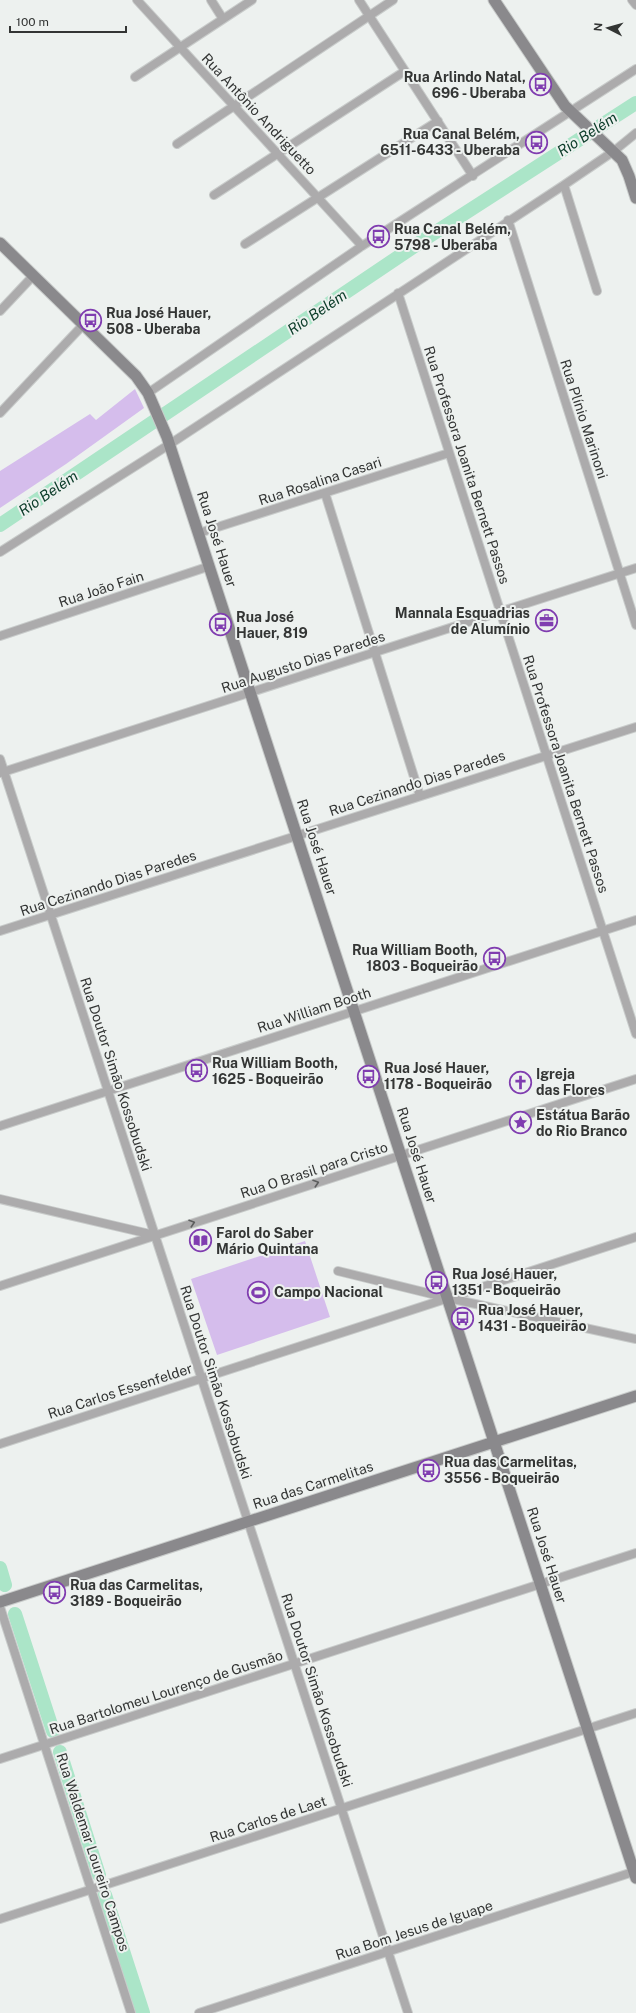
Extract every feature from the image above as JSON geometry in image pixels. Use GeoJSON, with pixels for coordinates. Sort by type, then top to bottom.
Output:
{"type":"FeatureCollection","features":[{"type":"Feature","properties":{"kind":"main road"},"geometry":{"type":"LineString","coordinates":[[494,0],[572,114],[622,160],[636,198]]}},
{"type":"Feature","properties":{"kind":"main road","name":"Rua José Hauer"},"geometry":{"type":"LineString","coordinates":[[0,243],[136,376],[150,396],[169,440],[635,1874]]}},
{"type":"Feature","properties":{"kind":"main road","name":"Rua das Carmelitas"},"geometry":{"type":"LineString","coordinates":[[0,1602],[636,1396]]}},
{"type":"Feature","properties":{"kind":"street","name":"Rua Antônio Andriguetto"},"geometry":{"type":"LineString","coordinates":[[136,0],[362,246]]}},
{"type":"Feature","properties":{"kind":"street"},"geometry":{"type":"LineString","coordinates":[[211,0],[224,19]]}},
{"type":"Feature","properties":{"kind":"street"},"geometry":{"type":"LineString","coordinates":[[135,77],[252,0]]}},
{"type":"Feature","properties":{"kind":"street"},"geometry":{"type":"LineString","coordinates":[[359,0],[473,176]]}},
{"type":"Feature","properties":{"kind":"street"},"geometry":{"type":"LineString","coordinates":[[177,144],[393,0]]}},
{"type":"Feature","properties":{"kind":"street"},"geometry":{"type":"LineString","coordinates":[[632,0],[636,5]]}},
{"type":"Feature","properties":{"kind":"street"},"geometry":{"type":"LineString","coordinates":[[150,396],[362,246],[572,114],[636,69]]}},
{"type":"Feature","properties":{"kind":"street"},"geometry":{"type":"LineString","coordinates":[[214,195],[278,155],[405,71]]}},
{"type":"Feature","properties":{"kind":"street"},"geometry":{"type":"LineString","coordinates":[[245,244],[438,121]]}},
{"type":"Feature","properties":{"kind":"street"},"geometry":{"type":"LineString","coordinates":[[0,552],[169,440],[564,185],[611,149],[636,133]]}},
{"type":"Feature","properties":{"kind":"street"},"geometry":{"type":"LineString","coordinates":[[564,185],[597,291]]}},
{"type":"Feature","properties":{"kind":"street","name":"Rua Plínio Marinoni"},"geometry":{"type":"LineString","coordinates":[[508,220],[636,625]]}},
{"type":"Feature","properties":{"kind":"street"},"geometry":{"type":"LineString","coordinates":[[0,311],[33,276]]}},
{"type":"Feature","properties":{"kind":"street","name":"Rua Professora Joanita Bernett Passos"},"geometry":{"type":"LineString","coordinates":[[398,293],[636,1034]]}},
{"type":"Feature","properties":{"kind":"street"},"geometry":{"type":"LineString","coordinates":[[0,413],[84,325]]}},
{"type":"Feature","properties":{"kind":"street","name":"Rua Rosalina Casari"},"geometry":{"type":"LineString","coordinates":[[199,533],[449,453]]}},
{"type":"Feature","properties":{"kind":"street"},"geometry":{"type":"LineString","coordinates":[[325,493],[420,796]]}},
{"type":"Feature","properties":{"kind":"street","name":"Rua João Fain"},"geometry":{"type":"LineString","coordinates":[[0,636],[210,566]]}},
{"type":"Feature","properties":{"kind":"street","name":"Rua Augusto Dias Paredes"},"geometry":{"type":"LineString","coordinates":[[2,773],[636,568]]}},
{"type":"Feature","properties":{"kind":"street","name":"Rua Cezinando Dias Paredes"},"geometry":{"type":"LineString","coordinates":[[0,931],[636,727]]}},
{"type":"Feature","properties":{"kind":"street","name":"Rua Doutor Simão Kossobudski"},"geometry":{"type":"LineString","coordinates":[[0,759],[2,773],[51,915],[408,2013]]}},
{"type":"Feature","properties":{"kind":"street","name":"Rua William Booth"},"geometry":{"type":"LineString","coordinates":[[0,1126],[636,920]]}},
{"type":"Feature","properties":{"kind":"street","name":"Rua O Brasil para Cristo"},"geometry":{"type":"LineString","coordinates":[[0,1286],[636,1079]]}},
{"type":"Feature","properties":{"kind":"street"},"geometry":{"type":"LineString","coordinates":[[0,1199],[155,1236]]}},
{"type":"Feature","properties":{"kind":"street","name":"Rua Carlos Essenfelder"},"geometry":{"type":"LineString","coordinates":[[0,1444],[636,1237]]}},
{"type":"Feature","properties":{"kind":"street"},"geometry":{"type":"LineString","coordinates":[[338,1271],[448,1298],[636,1339]]}},
{"type":"Feature","properties":{"kind":"street","name":"Rua Bartolomeu Lourenço de Gusmão"},"geometry":{"type":"LineString","coordinates":[[0,1759],[636,1553]]}},
{"type":"Feature","properties":{"kind":"street","name":"Rua Waldemar Loureiro Campos"},"geometry":{"type":"LineString","coordinates":[[0,1607],[131,2013]]}},
{"type":"Feature","properties":{"kind":"street","name":"Rua Carlos de Laet"},"geometry":{"type":"LineString","coordinates":[[0,1919],[636,1713]]}},
{"type":"Feature","properties":{"kind":"street","name":"Rua Bom Jesus de Iguape"},"geometry":{"type":"LineString","coordinates":[[199,2013],[635,1874]]}},
{"type":"Feature","properties":{"kind":"shaded area"},"geometry":{"type":"Polygon","coordinates":[[[135,389],[144,408],[66,464],[0,508],[0,471],[90,414],[96,420],[135,389]]]}},
{"type":"Feature","properties":{"kind":"shaded area","name":"Campo Nacional"},"geometry":{"type":"Polygon","coordinates":[[[305,1241],[330,1317],[217,1355],[191,1279],[305,1241]]]}},
{"type":"Feature","properties":{"kind":"waterway","name":"Rio Belém"},"geometry":{"type":"LineString","coordinates":[[0,525],[425,239],[636,103]]}},
{"type":"Feature","properties":{"kind":"waterway"},"geometry":{"type":"LineString","coordinates":[[0,1568],[5,1585]]}},
{"type":"Feature","properties":{"kind":"waterway"},"geometry":{"type":"LineString","coordinates":[[15,1614],[53,1731]]}},
{"type":"Feature","properties":{"kind":"waterway"},"geometry":{"type":"LineString","coordinates":[[60,1752],[99,1875]]}},
{"type":"Feature","properties":{"kind":"waterway"},"geometry":{"type":"LineString","coordinates":[[105,1895],[143,2013]]}},
{"type":"Feature","properties":{"kind":"place","name":"Rua Arlindo Natal, 696 - Uberaba"},"geometry":{"type":"Point","coordinates":[541,85]}},
{"type":"Feature","properties":{"kind":"place","name":"Rua Canal Belém, 6511-6433 - Uberaba"},"geometry":{"type":"Point","coordinates":[536,142]}},
{"type":"Feature","properties":{"kind":"place","name":"Rua Canal Belém, 5798 - Uberaba"},"geometry":{"type":"Point","coordinates":[379,237]}},
{"type":"Feature","properties":{"kind":"place","name":"Rua José Hauer, 508 - Uberaba"},"geometry":{"type":"Point","coordinates":[91,321]}},
{"type":"Feature","properties":{"kind":"place","name":"Mannala Esquadrias de Alumínio"},"geometry":{"type":"Point","coordinates":[546,621]}},
{"type":"Feature","properties":{"kind":"place","name":"Rua José Hauer, 819"},"geometry":{"type":"Point","coordinates":[221,625]}},
{"type":"Feature","properties":{"kind":"place","name":"Rua William Booth, 1803 - Boqueirão"},"geometry":{"type":"Point","coordinates":[494,958]}},
{"type":"Feature","properties":{"kind":"place","name":"Rua William Booth, 1625 - Boqueirão"},"geometry":{"type":"Point","coordinates":[196,1071]}},
{"type":"Feature","properties":{"kind":"place","name":"Rua José Hauer, 1178 - Boqueirão"},"geometry":{"type":"Point","coordinates":[368,1076]}},
{"type":"Feature","properties":{"kind":"place","name":"Igreja das Flores"},"geometry":{"type":"Point","coordinates":[520,1082]}},
{"type":"Feature","properties":{"kind":"place","name":"Estátua Barão do Rio Branco"},"geometry":{"type":"Point","coordinates":[520,1123]}},
{"type":"Feature","properties":{"kind":"place","name":"Farol do Saber Mário Quintana"},"geometry":{"type":"Point","coordinates":[201,1241]}},
{"type":"Feature","properties":{"kind":"place","name":"Rua José Hauer, 1351 - Boqueirão"},"geometry":{"type":"Point","coordinates":[436,1282]}},
{"type":"Feature","properties":{"kind":"place","name":"Campo Nacional"},"geometry":{"type":"Point","coordinates":[259,1292]}},
{"type":"Feature","properties":{"kind":"place","name":"Rua José Hauer, 1431 - Boqueirão"},"geometry":{"type":"Point","coordinates":[463,1318]}},
{"type":"Feature","properties":{"kind":"place","name":"Rua das Carmelitas, 3556 - Boqueirão"},"geometry":{"type":"Point","coordinates":[428,1470]}},
{"type":"Feature","properties":{"kind":"place","name":"Rua das Carmelitas, 3189 - Boqueirão"},"geometry":{"type":"Point","coordinates":[55,1593]}}]}
